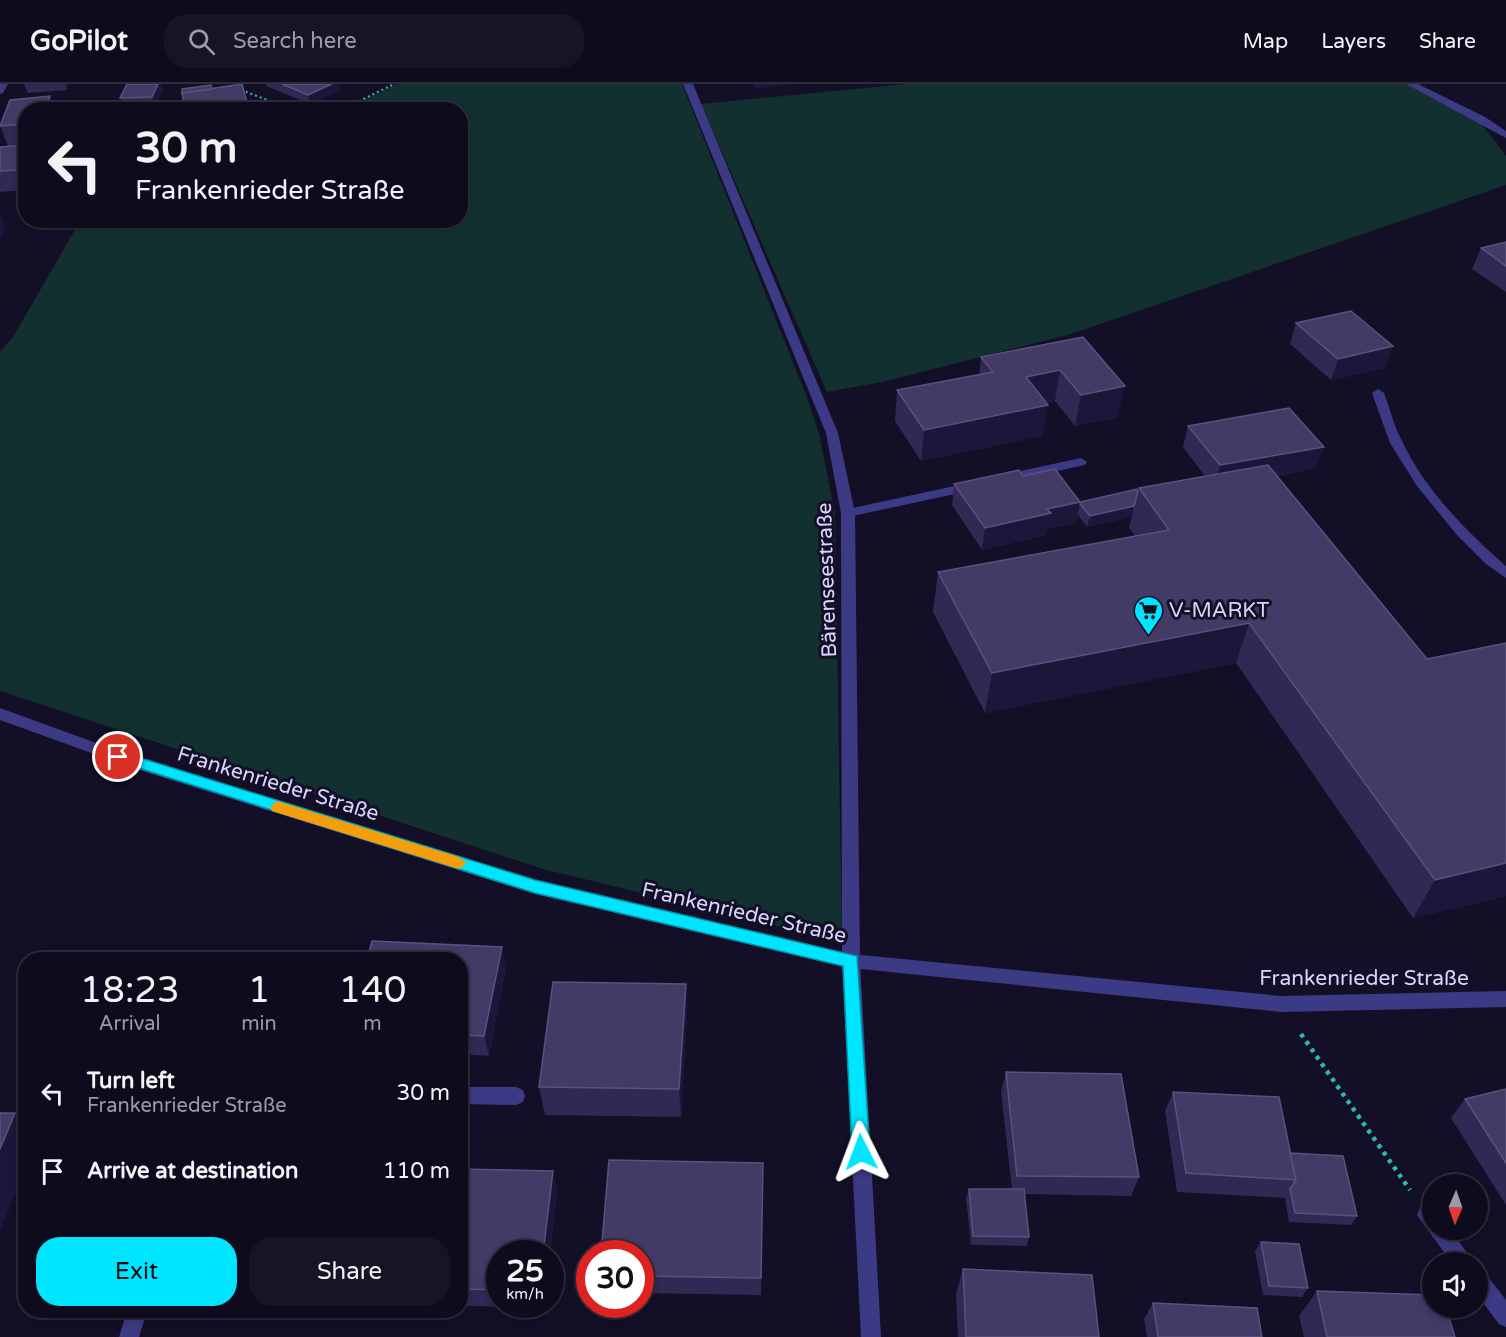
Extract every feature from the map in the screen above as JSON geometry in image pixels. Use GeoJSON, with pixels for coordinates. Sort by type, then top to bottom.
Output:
{"type":"FeatureCollection","features":[{"type":"Feature","properties":{"kind":"street"},"geometry":{"type":"LineString","coordinates":[[0,91],[3,84]]}},
{"type":"Feature","properties":{"kind":"street","name":"Bärenseestraße"},"geometry":{"type":"LineString","coordinates":[[688,84],[832,433],[848,513],[851,961],[871,1337]]}},
{"type":"Feature","properties":{"kind":"street"},"geometry":{"type":"LineString","coordinates":[[1411,84],[1482,119],[1506,135]]}},
{"type":"Feature","properties":{"kind":"street"},"geometry":{"type":"LineString","coordinates":[[1378,393],[1398,447],[1416,478],[1487,557],[1506,573]]}},
{"type":"Feature","properties":{"kind":"street"},"geometry":{"type":"LineString","coordinates":[[848,513],[1082,462]]}},
{"type":"Feature","properties":{"kind":"street","name":"Frankenrieder Straße"},"geometry":{"type":"LineString","coordinates":[[0,714],[138,764],[535,886],[851,961],[1281,1004],[1506,999]]}},
{"type":"Feature","properties":{"kind":"street"},"geometry":{"type":"LineString","coordinates":[[468,1095],[516,1096]]}},
{"type":"Feature","properties":{"kind":"street"},"geometry":{"type":"LineString","coordinates":[[1447,1240],[1456,1252]]}},
{"type":"Feature","properties":{"kind":"street"},"geometry":{"type":"LineString","coordinates":[[1488,1293],[1506,1317]]}},
{"type":"Feature","properties":{"kind":"street"},"geometry":{"type":"LineString","coordinates":[[129,1337],[135,1318]]}},
{"type":"Feature","properties":{"kind":"path"},"geometry":{"type":"LineString","coordinates":[[357,102],[394,84]]}},
{"type":"Feature","properties":{"kind":"path"},"geometry":{"type":"LineString","coordinates":[[241,90],[273,102]]}},
{"type":"Feature","properties":{"kind":"path"},"geometry":{"type":"LineString","coordinates":[[1281,1004],[1422,1206]]}},
{"type":"Feature","properties":{"kind":"green space"},"geometry":{"type":"Polygon","coordinates":[[[397,84],[682,84],[806,395],[819,434],[835,513],[842,942],[543,869],[0,691],[0,352],[13,337],[76,228],[468,228],[468,102],[359,102],[397,84]]]}},
{"type":"Feature","properties":{"kind":"green space"},"geometry":{"type":"Polygon","coordinates":[[[906,84],[1406,84],[1480,122],[1506,156],[1506,185],[1071,334],[882,382],[827,392],[701,104],[906,84]]]}},
{"type":"Feature","properties":{"kind":"building"},"geometry":{"type":"Polygon","coordinates":[[[127,84],[158,84],[152,97],[120,98],[127,84]]]}},
{"type":"Feature","properties":{"kind":"building"},"geometry":{"type":"Polygon","coordinates":[[[242,84],[247,102],[184,102],[182,93],[242,84]]]}},
{"type":"Feature","properties":{"kind":"building"},"geometry":{"type":"Polygon","coordinates":[[[282,84],[332,84],[308,95],[282,84]]]}},
{"type":"Feature","properties":{"kind":"building"},"geometry":{"type":"Polygon","coordinates":[[[211,85],[212,89],[182,93],[182,89],[211,85]]]}},
{"type":"Feature","properties":{"kind":"building"},"geometry":{"type":"Polygon","coordinates":[[[50,96],[48,102],[18,102],[18,125],[0,126],[10,100],[50,96]]]}},
{"type":"Feature","properties":{"kind":"building"},"geometry":{"type":"Polygon","coordinates":[[[18,146],[17,170],[0,171],[0,147],[18,146]]]}},
{"type":"Feature","properties":{"kind":"building"},"geometry":{"type":"Polygon","coordinates":[[[1506,242],[1506,266],[1481,248],[1506,242]]]}},
{"type":"Feature","properties":{"kind":"building"},"geometry":{"type":"Polygon","coordinates":[[[1351,311],[1393,346],[1338,359],[1296,323],[1351,311]]]}},
{"type":"Feature","properties":{"kind":"building"},"geometry":{"type":"Polygon","coordinates":[[[1083,337],[1125,386],[1081,395],[1060,370],[1026,377],[1048,405],[924,430],[897,390],[993,372],[981,357],[1083,337]]]}},
{"type":"Feature","properties":{"kind":"building"},"geometry":{"type":"Polygon","coordinates":[[[1289,408],[1324,447],[1220,465],[1188,426],[1289,408]]]}},
{"type":"Feature","properties":{"kind":"building"},"geometry":{"type":"Polygon","coordinates":[[[1268,465],[1427,659],[1506,643],[1506,863],[1435,880],[1249,623],[992,673],[938,572],[1169,530],[1139,488],[1268,465]]]}},
{"type":"Feature","properties":{"kind":"building"},"geometry":{"type":"Polygon","coordinates":[[[1055,469],[1080,502],[1047,509],[1051,513],[985,528],[954,484],[1019,470],[1023,476],[1055,469]]]}},
{"type":"Feature","properties":{"kind":"building"},"geometry":{"type":"Polygon","coordinates":[[[1137,489],[1134,506],[1090,516],[1080,504],[1080,502],[1137,489]]]}},
{"type":"Feature","properties":{"kind":"building"},"geometry":{"type":"Polygon","coordinates":[[[372,941],[502,947],[484,1036],[468,1035],[468,952],[369,952],[372,941]]]}},
{"type":"Feature","properties":{"kind":"building"},"geometry":{"type":"Polygon","coordinates":[[[553,982],[686,984],[679,1089],[539,1087],[553,982]]]}},
{"type":"Feature","properties":{"kind":"building"},"geometry":{"type":"Polygon","coordinates":[[[1006,1072],[1121,1074],[1139,1177],[1017,1176],[1006,1072]]]}},
{"type":"Feature","properties":{"kind":"building"},"geometry":{"type":"Polygon","coordinates":[[[1506,1089],[1506,1163],[1465,1099],[1506,1089]]]}},
{"type":"Feature","properties":{"kind":"building"},"geometry":{"type":"Polygon","coordinates":[[[1173,1092],[1279,1097],[1296,1180],[1186,1173],[1173,1092]]]}},
{"type":"Feature","properties":{"kind":"building"},"geometry":{"type":"Polygon","coordinates":[[[0,1113],[15,1113],[0,1149],[0,1113]]]}},
{"type":"Feature","properties":{"kind":"building"},"geometry":{"type":"Polygon","coordinates":[[[1290,1153],[1343,1156],[1357,1216],[1295,1213],[1290,1189],[1296,1180],[1290,1153]]]}},
{"type":"Feature","properties":{"kind":"building"},"geometry":{"type":"Polygon","coordinates":[[[609,1160],[763,1163],[761,1278],[654,1276],[654,1240],[602,1240],[609,1160]]]}},
{"type":"Feature","properties":{"kind":"building"},"geometry":{"type":"Polygon","coordinates":[[[468,1169],[553,1171],[545,1240],[486,1240],[486,1290],[468,1289],[468,1169]]]}},
{"type":"Feature","properties":{"kind":"building"},"geometry":{"type":"Polygon","coordinates":[[[969,1189],[1024,1189],[1029,1237],[973,1236],[969,1189]]]}},
{"type":"Feature","properties":{"kind":"building"},"geometry":{"type":"Polygon","coordinates":[[[1261,1242],[1299,1244],[1308,1288],[1269,1286],[1261,1242]]]}},
{"type":"Feature","properties":{"kind":"building"},"geometry":{"type":"Polygon","coordinates":[[[963,1269],[1092,1275],[1099,1337],[966,1337],[963,1269]]]}},
{"type":"Feature","properties":{"kind":"building"},"geometry":{"type":"Polygon","coordinates":[[[1317,1291],[1422,1295],[1422,1318],[1449,1318],[1455,1337],[1327,1337],[1317,1291]]]}},
{"type":"Feature","properties":{"kind":"building"},"geometry":{"type":"Polygon","coordinates":[[[1153,1303],[1257,1308],[1262,1337],[1158,1337],[1153,1303]]]}},
{"type":"Feature","properties":{"kind":"slow traffic"},"geometry":{"type":"LineString","coordinates":[[277,807],[459,863]]}},
{"type":"Feature","properties":{"kind":"place","name":"V-MARKT"},"geometry":{"type":"Point","coordinates":[1148,636]}},
{"type":"Feature","properties":{"kind":"route"},"geometry":{"type":"LineString","coordinates":[[118,757],[535,886],[851,961],[861,1152]]}}]}
